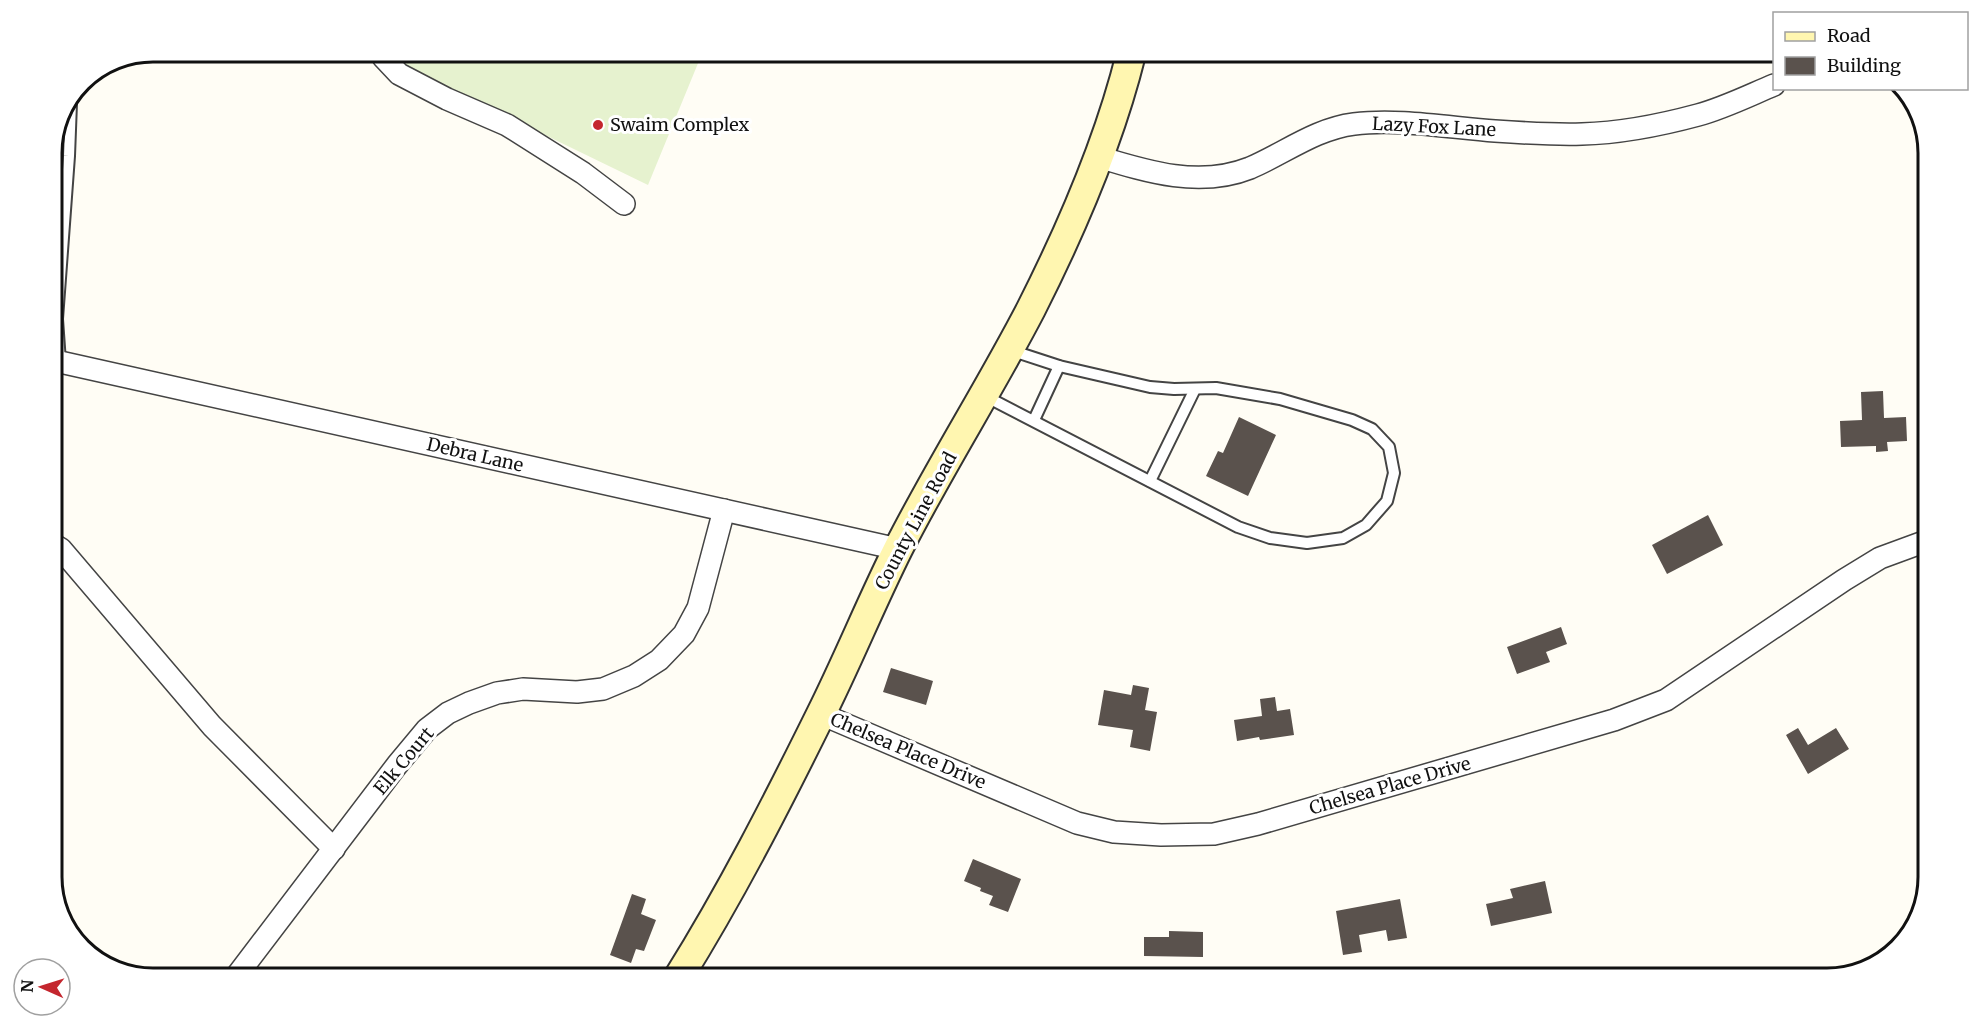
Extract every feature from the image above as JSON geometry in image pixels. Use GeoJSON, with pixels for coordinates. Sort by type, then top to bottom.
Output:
{"type":"FeatureCollection","features":[{"type":"Feature","properties":{"kind":"street"},"geometry":{"type":"LineString","coordinates":[[388,62],[399,74],[447,99],[507,125],[583,173],[624,204]]}},
{"type":"Feature","properties":{"kind":"street","name":"County Line Road"},"geometry":{"type":"LineString","coordinates":[[684,968],[716,917],[821,714],[898,549],[1031,308],[1082,200],[1123,87],[1129,62]]}},
{"type":"Feature","properties":{"kind":"street","name":"Lazy Fox Lane"},"geometry":{"type":"LineString","coordinates":[[1099,157],[1140,169],[1181,177],[1218,176],[1250,168],[1317,134],[1353,124],[1382,122],[1498,132],[1594,133],[1629,130],[1701,114],[1773,85]]}},
{"type":"Feature","properties":{"kind":"street","name":"Debra Lane"},"geometry":{"type":"LineString","coordinates":[[62,362],[898,549]]}},
{"type":"Feature","properties":{"kind":"street","name":"Elk Court"},"geometry":{"type":"LineString","coordinates":[[244,968],[427,729],[448,713],[497,693],[523,689],[577,692],[603,689],[634,676],[659,660],[684,634],[698,608],[724,510]]}},
{"type":"Feature","properties":{"kind":"street","name":"Chelsea Place Drive"},"geometry":{"type":"LineString","coordinates":[[821,714],[1077,823],[1114,832],[1161,835],[1214,834],[1258,824],[1614,720],[1666,700],[1844,580],[1880,558],[1918,544]]}},
{"type":"Feature","properties":{"kind":"street"},"geometry":{"type":"LineString","coordinates":[[62,550],[212,726],[334,849]]}},
{"type":"Feature","properties":{"kind":"lane"},"geometry":{"type":"LineString","coordinates":[[62,251],[71,113]]}},
{"type":"Feature","properties":{"kind":"lane"},"geometry":{"type":"LineString","coordinates":[[983,395],[1238,527],[1270,538],[1307,543],[1342,538],[1366,525],[1387,501],[1394,473],[1389,447],[1372,429],[1352,420],[1280,399],[1216,388],[1150,387],[1059,366],[1009,349]]}},
{"type":"Feature","properties":{"kind":"lane"},"geometry":{"type":"LineString","coordinates":[[1034,420],[1059,366]]}},
{"type":"Feature","properties":{"kind":"lane"},"geometry":{"type":"LineString","coordinates":[[1150,481],[1195,389]]}},
{"type":"Feature","properties":{"kind":"green space","name":"Swaim Complex"},"geometry":{"type":"Polygon","coordinates":[[[397,62],[699,62],[648,185],[397,62]]]}},
{"type":"Feature","properties":{"kind":"building"},"geometry":{"type":"Polygon","coordinates":[[[1883,391],[1884,418],[1906,417],[1907,441],[1887,442],[1888,451],[1876,452],[1876,446],[1841,447],[1840,421],[1862,420],[1861,392],[1883,391]]]}},
{"type":"Feature","properties":{"kind":"building"},"geometry":{"type":"Polygon","coordinates":[[[1239,417],[1276,435],[1248,496],[1206,476],[1218,451],[1223,453],[1239,417]]]}},
{"type":"Feature","properties":{"kind":"building"},"geometry":{"type":"Polygon","coordinates":[[[1708,515],[1723,545],[1667,574],[1652,545],[1708,515]]]}},
{"type":"Feature","properties":{"kind":"building"},"geometry":{"type":"Polygon","coordinates":[[[1561,627],[1567,644],[1546,652],[1550,662],[1517,674],[1507,647],[1561,627]]]}},
{"type":"Feature","properties":{"kind":"building"},"geometry":{"type":"Polygon","coordinates":[[[891,668],[933,681],[926,705],[883,692],[891,668]]]}},
{"type":"Feature","properties":{"kind":"building"},"geometry":{"type":"Polygon","coordinates":[[[1133,685],[1149,688],[1145,710],[1157,712],[1150,751],[1130,747],[1133,730],[1098,725],[1104,690],[1131,695],[1133,685]]]}},
{"type":"Feature","properties":{"kind":"building"},"geometry":{"type":"Polygon","coordinates":[[[1275,697],[1277,711],[1290,709],[1294,735],[1237,741],[1234,720],[1262,716],[1260,699],[1275,697]]]}},
{"type":"Feature","properties":{"kind":"building"},"geometry":{"type":"Polygon","coordinates":[[[1798,728],[1808,745],[1836,728],[1849,749],[1808,774],[1786,735],[1798,728]]]}},
{"type":"Feature","properties":{"kind":"building"},"geometry":{"type":"Polygon","coordinates":[[[973,859],[1021,879],[1008,912],[989,905],[993,896],[964,881],[973,859]]]}},
{"type":"Feature","properties":{"kind":"building"},"geometry":{"type":"Polygon","coordinates":[[[1545,881],[1552,913],[1491,926],[1486,904],[1513,898],[1510,889],[1545,881]]]}},
{"type":"Feature","properties":{"kind":"building"},"geometry":{"type":"Polygon","coordinates":[[[632,894],[646,899],[641,914],[656,920],[644,951],[636,949],[631,963],[610,955],[632,894]]]}},
{"type":"Feature","properties":{"kind":"building"},"geometry":{"type":"Polygon","coordinates":[[[1400,899],[1407,938],[1388,941],[1386,930],[1359,935],[1362,952],[1343,955],[1336,911],[1400,899]]]}},
{"type":"Feature","properties":{"kind":"building"},"geometry":{"type":"Polygon","coordinates":[[[1169,931],[1203,932],[1203,957],[1144,956],[1144,937],[1169,937],[1169,931]]]}},
{"type":"Feature","properties":{"kind":"place","name":"Swaim Complex"},"geometry":{"type":"Point","coordinates":[598,125]}}]}
